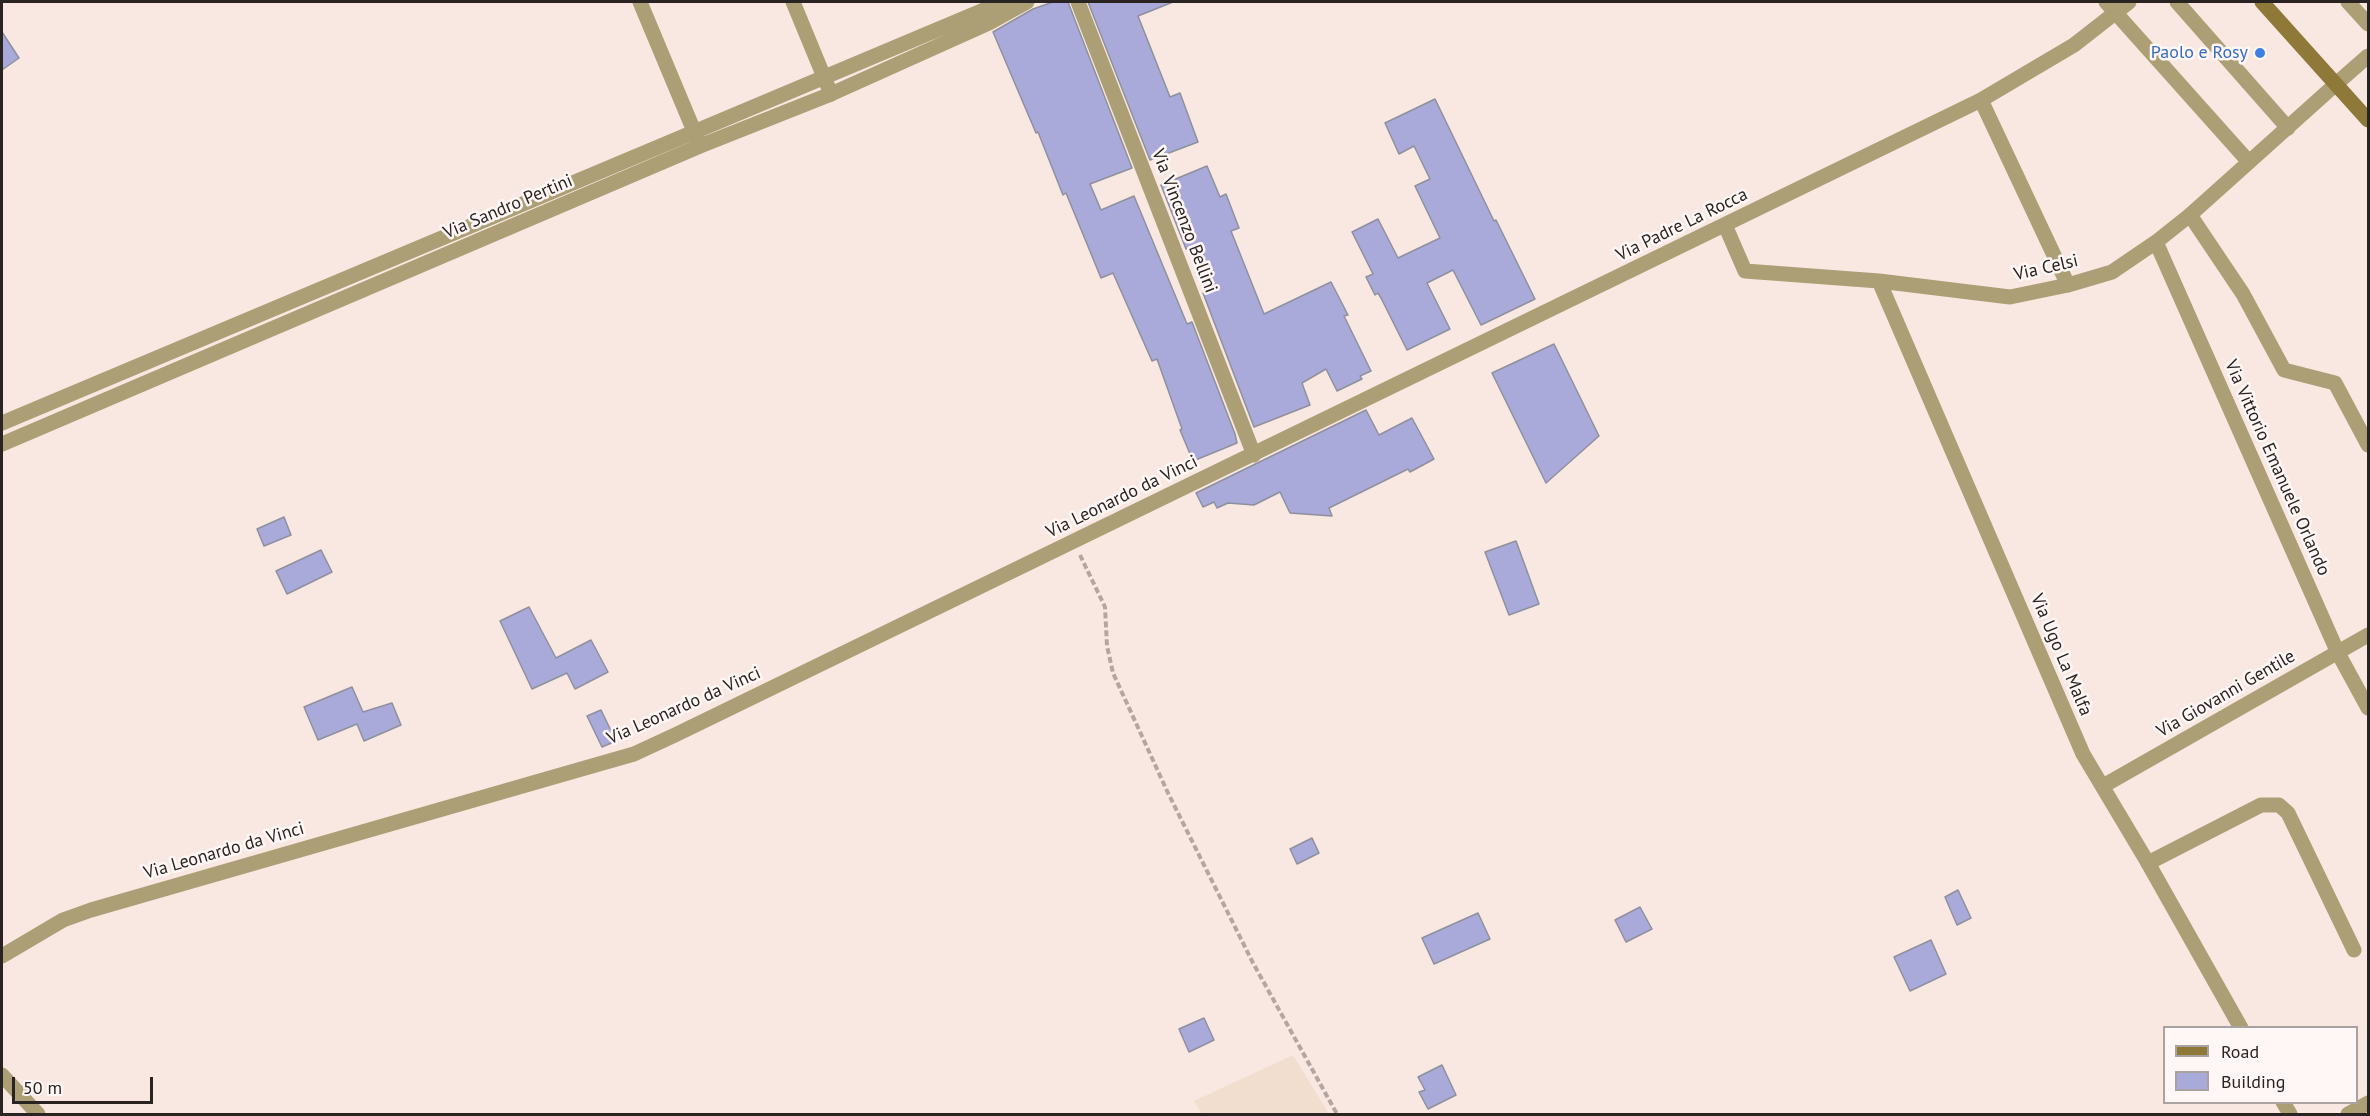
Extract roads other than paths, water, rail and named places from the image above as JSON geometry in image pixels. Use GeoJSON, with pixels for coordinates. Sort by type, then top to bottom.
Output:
{"type":"FeatureCollection","features":[{"type":"Feature","properties":{"kind":"main road"},"geometry":{"type":"LineString","coordinates":[[2262,2],[2368,120]]}},
{"type":"Feature","properties":{"kind":"street"},"geometry":{"type":"LineString","coordinates":[[640,2],[700,146]]}},
{"type":"Feature","properties":{"kind":"street"},"geometry":{"type":"LineString","coordinates":[[794,2],[831,94]]}},
{"type":"Feature","properties":{"kind":"street","name":"Via Sandro Pertini"},"geometry":{"type":"LineString","coordinates":[[2,423],[694,130],[984,10],[1026,2]]}},
{"type":"Feature","properties":{"kind":"street","name":"Via Sandro Pertini"},"geometry":{"type":"LineString","coordinates":[[2,444],[700,146],[831,94],[989,23],[1026,2]]}},
{"type":"Feature","properties":{"kind":"street","name":"Via Vincenzo Bellini"},"geometry":{"type":"LineString","coordinates":[[1078,2],[1254,455]]}},
{"type":"Feature","properties":{"kind":"street","name":"Via Padre La Rocca"},"geometry":{"type":"LineString","coordinates":[[1254,455],[1981,100],[2074,45],[2111,7],[2129,2]]}},
{"type":"Feature","properties":{"kind":"street"},"geometry":{"type":"LineString","coordinates":[[2177,2],[2288,128]]}},
{"type":"Feature","properties":{"kind":"street"},"geometry":{"type":"LineString","coordinates":[[2348,2],[2368,24]]}},
{"type":"Feature","properties":{"kind":"street"},"geometry":{"type":"LineString","coordinates":[[2111,7],[2249,162]]}},
{"type":"Feature","properties":{"kind":"street","name":"Via Celsi"},"geometry":{"type":"LineString","coordinates":[[1725,225],[1745,271],[1879,281],[2010,297],[2068,285],[2112,272],[2156,242],[2190,215],[2368,56]]}},
{"type":"Feature","properties":{"kind":"street"},"geometry":{"type":"LineString","coordinates":[[1981,100],[2068,285]]}},
{"type":"Feature","properties":{"kind":"street"},"geometry":{"type":"LineString","coordinates":[[2190,215],[2243,294],[2284,370],[2335,382],[2368,445]]}},
{"type":"Feature","properties":{"kind":"street","name":"Via Vittorio Emanuele Orlando"},"geometry":{"type":"LineString","coordinates":[[2156,242],[2338,653],[2368,708]]}},
{"type":"Feature","properties":{"kind":"street","name":"Via Ugo La Malfa"},"geometry":{"type":"LineString","coordinates":[[1879,281],[2083,754],[2148,863],[2240,1026]]}},
{"type":"Feature","properties":{"kind":"street"},"geometry":{"type":"LineString","coordinates":[[66,396],[74,413]]}},
{"type":"Feature","properties":{"kind":"street","name":"Via Leonardo da Vinci"},"geometry":{"type":"LineString","coordinates":[[2,956],[63,920],[91,910],[634,754],[1254,455]]}},
{"type":"Feature","properties":{"kind":"street","name":"Via Giovanni Gentile"},"geometry":{"type":"LineString","coordinates":[[2103,786],[2368,635]]}},
{"type":"Feature","properties":{"kind":"street"},"geometry":{"type":"LineString","coordinates":[[2148,863],[2261,805],[2279,805],[2288,813],[2354,950]]}},
{"type":"Feature","properties":{"kind":"street"},"geometry":{"type":"LineString","coordinates":[[2,1075],[38,1114]]}},
{"type":"Feature","properties":{"kind":"street"},"geometry":{"type":"LineString","coordinates":[[2348,1114],[2368,1103]]}},
{"type":"Feature","properties":{"kind":"place","name":"Paolo e Rosy"},"geometry":{"type":"Point","coordinates":[2260,53]}}]}
